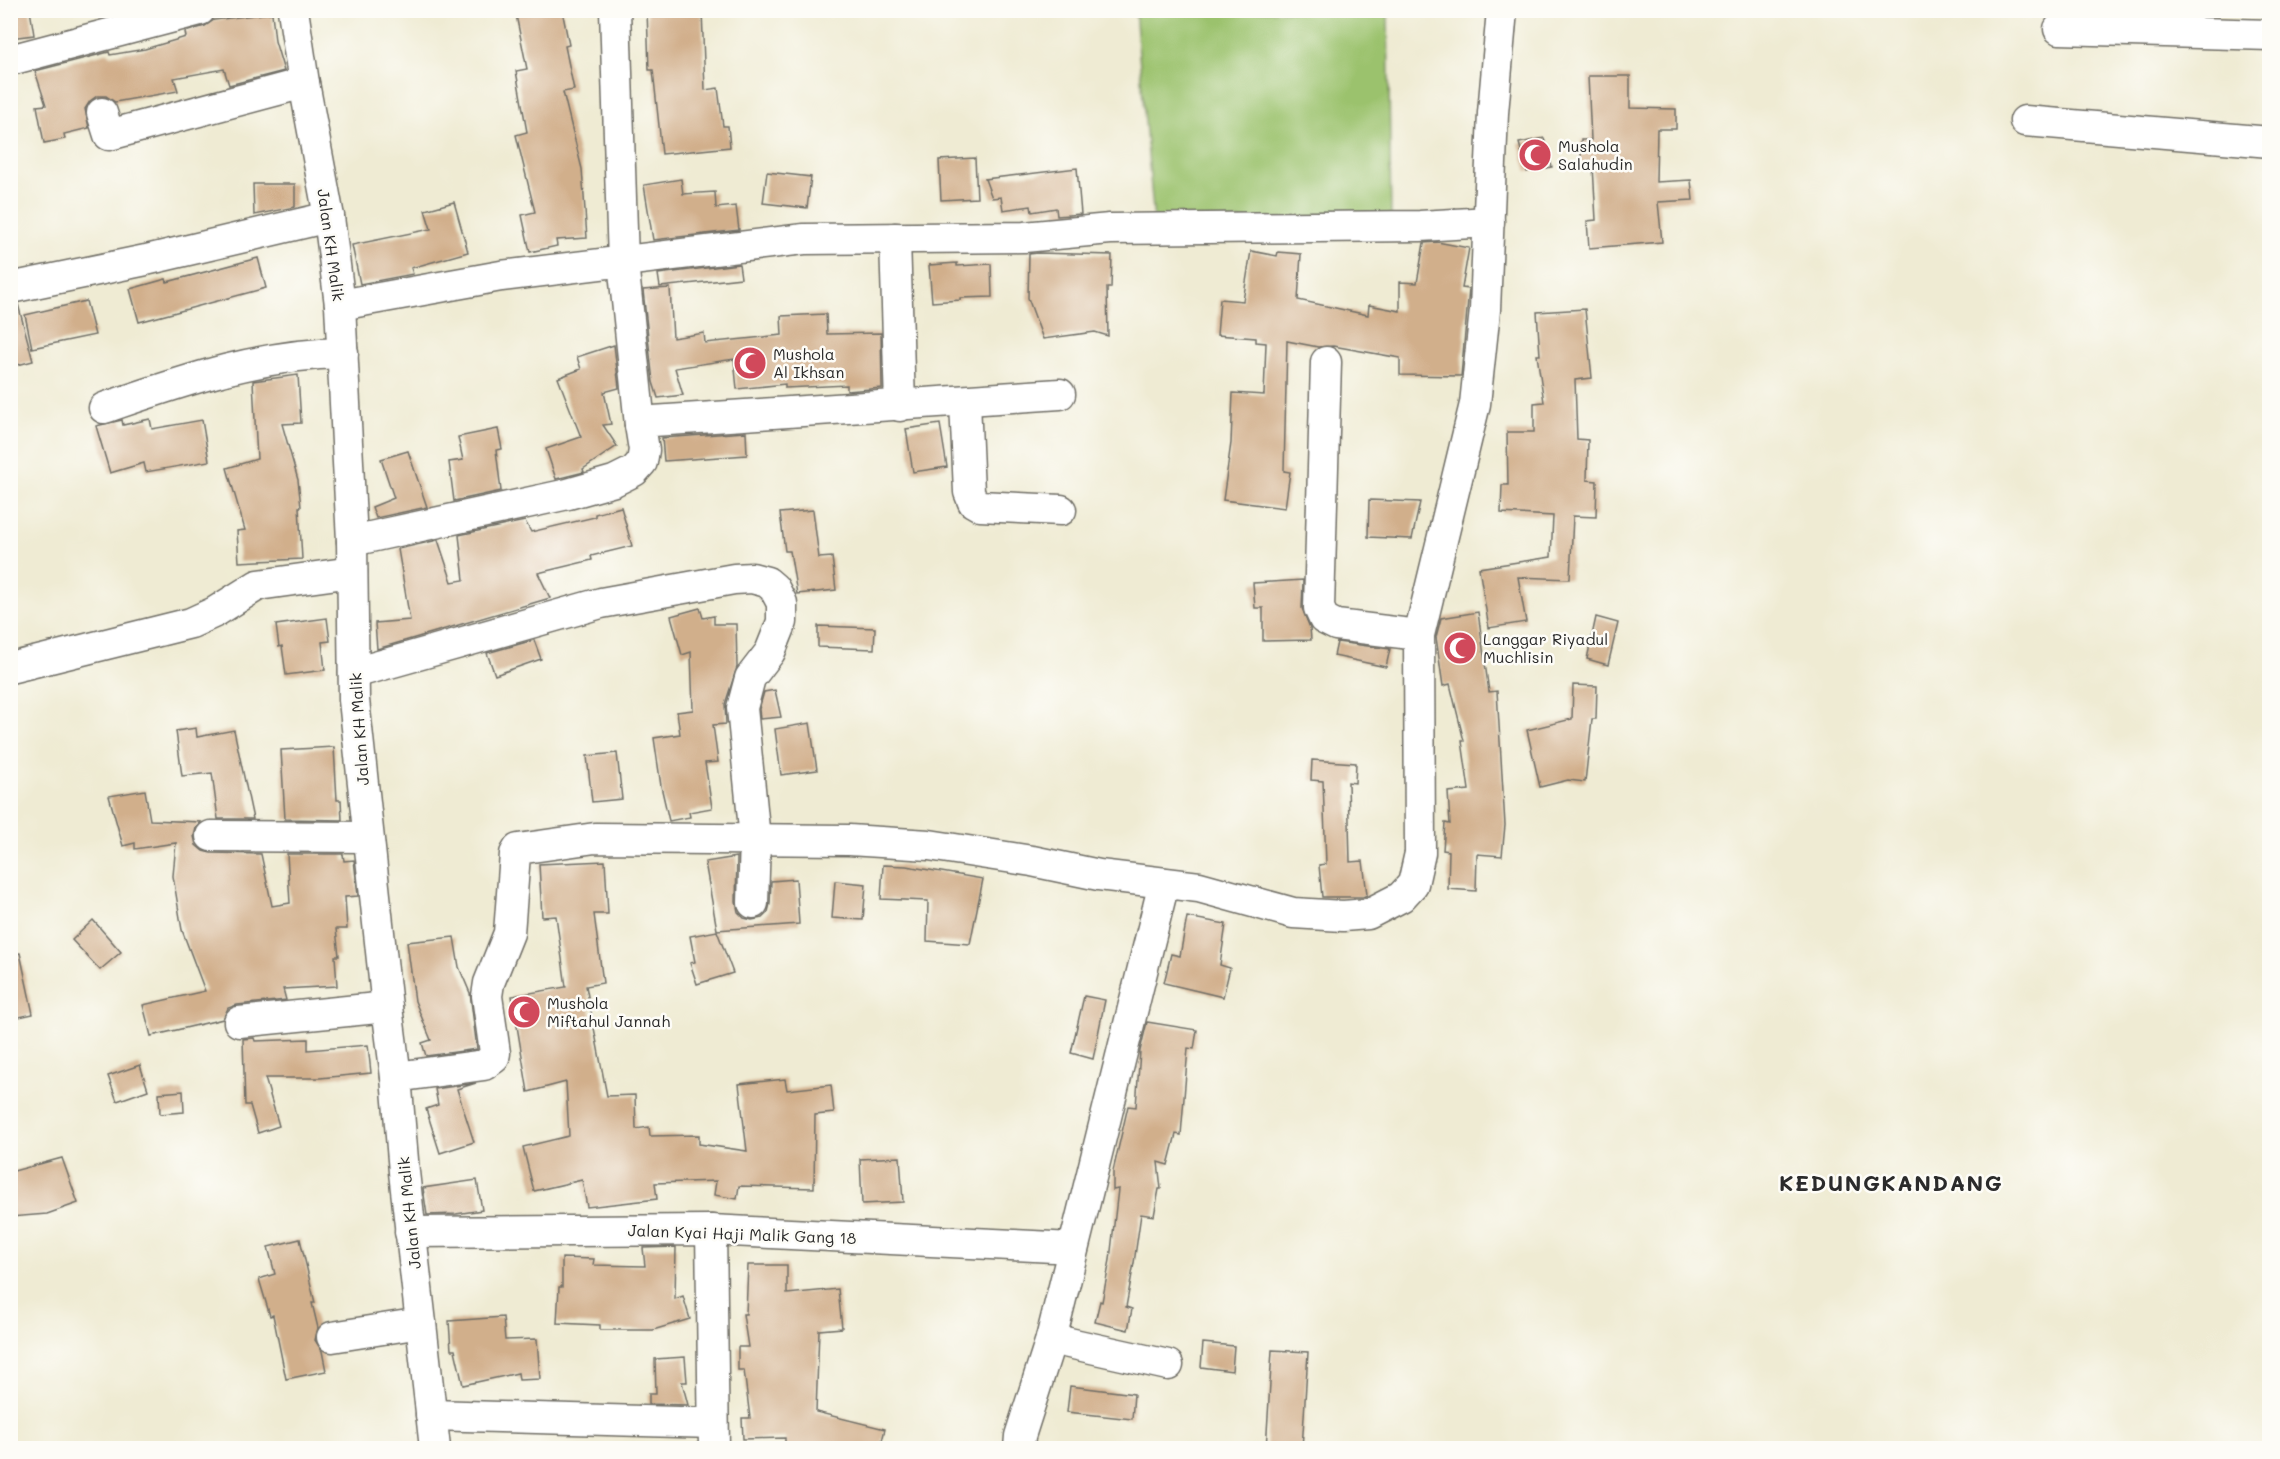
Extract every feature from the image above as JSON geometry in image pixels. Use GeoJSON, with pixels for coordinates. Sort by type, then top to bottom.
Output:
{"type":"FeatureCollection","features":[{"type":"Feature","properties":{"kind":"street"},"geometry":{"type":"LineString","coordinates":[[10,60],[200,10]]}},
{"type":"Feature","properties":{"kind":"street","name":"Jalan KH Malik"},"geometry":{"type":"LineString","coordinates":[[293,10],[329,217],[340,305],[352,541],[354,700],[435,1449]]}},
{"type":"Feature","properties":{"kind":"street"},"geometry":{"type":"LineString","coordinates":[[352,541],[568,494],[614,481],[634,471],[642,462],[644,450],[623,262],[615,10]]}},
{"type":"Feature","properties":{"kind":"street"},"geometry":{"type":"LineString","coordinates":[[396,1077],[484,1065],[494,1059],[486,996],[509,933],[516,850],[595,838],[849,840],[929,844],[1099,875],[1199,887],[1293,913],[1343,916],[1368,914],[1401,897],[1413,884],[1420,853],[1419,635],[1475,404],[1485,310],[1493,113],[1502,10]]}},
{"type":"Feature","properties":{"kind":"street"},"geometry":{"type":"LineString","coordinates":[[2059,29],[2270,35]]}},
{"type":"Feature","properties":{"kind":"street"},"geometry":{"type":"LineString","coordinates":[[102,113],[109,135],[304,83]]}},
{"type":"Feature","properties":{"kind":"street"},"geometry":{"type":"LineString","coordinates":[[2025,121],[2270,142]]}},
{"type":"Feature","properties":{"kind":"street"},"geometry":{"type":"LineString","coordinates":[[10,288],[146,260],[329,217]]}},
{"type":"Feature","properties":{"kind":"street"},"geometry":{"type":"LineString","coordinates":[[340,305],[501,276],[804,239],[1024,237],[1110,229],[1420,226],[1488,222]]}},
{"type":"Feature","properties":{"kind":"street"},"geometry":{"type":"LineString","coordinates":[[895,238],[900,406]]}},
{"type":"Feature","properties":{"kind":"street"},"geometry":{"type":"LineString","coordinates":[[104,408],[204,374],[311,354],[343,353]]}},
{"type":"Feature","properties":{"kind":"street"},"geometry":{"type":"LineString","coordinates":[[1326,362],[1319,609],[1324,619],[1336,625],[1419,635]]}},
{"type":"Feature","properties":{"kind":"street"},"geometry":{"type":"LineString","coordinates":[[640,425],[661,420],[965,402],[1060,394]]}},
{"type":"Feature","properties":{"kind":"street"},"geometry":{"type":"LineString","coordinates":[[965,402],[969,492],[973,502],[980,506],[1061,510]]}},
{"type":"Feature","properties":{"kind":"street"},"geometry":{"type":"LineString","coordinates":[[10,668],[191,623],[215,612],[258,585],[352,572]]}},
{"type":"Feature","properties":{"kind":"street"},"geometry":{"type":"LineString","coordinates":[[354,673],[601,603],[734,579],[752,578],[766,582],[774,588],[782,603],[782,622],[770,652],[750,678],[742,708],[755,839],[753,903]]}},
{"type":"Feature","properties":{"kind":"street"},"geometry":{"type":"LineString","coordinates":[[211,836],[368,837]]}},
{"type":"Feature","properties":{"kind":"street"},"geometry":{"type":"LineString","coordinates":[[1019,1449],[1020,1436],[1051,1339],[1164,883]]}},
{"type":"Feature","properties":{"kind":"street"},"geometry":{"type":"LineString","coordinates":[[239,1022],[387,1007]]}},
{"type":"Feature","properties":{"kind":"street"},"geometry":{"type":"LineString","coordinates":[[431,1415],[714,1436],[711,1230]]}},
{"type":"Feature","properties":{"kind":"street","name":"Jalan Kyai Haji Malik Gang 18"},"geometry":{"type":"LineString","coordinates":[[410,1232],[711,1230],[1072,1248]]}},
{"type":"Feature","properties":{"kind":"street"},"geometry":{"type":"LineString","coordinates":[[332,1337],[421,1323]]}},
{"type":"Feature","properties":{"kind":"street"},"geometry":{"type":"LineString","coordinates":[[1051,1339],[1168,1365]]}},
{"type":"Feature","properties":{"kind":"green space"},"geometry":{"type":"Polygon","coordinates":[[[1135,11],[1388,11],[1391,219],[1154,221],[1135,11]]]}},
{"type":"Feature","properties":{"kind":"building"},"geometry":{"type":"Polygon","coordinates":[[[10,10],[30,10],[34,35],[10,38],[10,10]]]}},
{"type":"Feature","properties":{"kind":"building"},"geometry":{"type":"Polygon","coordinates":[[[515,10],[562,10],[569,45],[565,46],[574,90],[563,92],[582,169],[587,238],[556,240],[557,246],[530,252],[522,215],[535,212],[516,135],[527,132],[516,71],[527,69],[515,10]]]}},
{"type":"Feature","properties":{"kind":"building"},"geometry":{"type":"Polygon","coordinates":[[[647,10],[702,10],[705,90],[718,88],[723,126],[728,126],[730,147],[662,154],[653,70],[649,70],[647,10]]]}},
{"type":"Feature","properties":{"kind":"building"},"geometry":{"type":"Polygon","coordinates":[[[272,13],[275,41],[284,71],[229,85],[224,69],[174,78],[178,91],[115,102],[106,96],[97,96],[85,109],[89,128],[64,134],[65,139],[44,143],[37,106],[46,105],[35,71],[109,52],[110,55],[145,49],[186,37],[185,32],[205,26],[214,20],[272,13]]]}},
{"type":"Feature","properties":{"kind":"building"},"geometry":{"type":"Polygon","coordinates":[[[1588,76],[1630,76],[1630,108],[1676,109],[1676,129],[1657,129],[1656,182],[1691,180],[1693,200],[1658,202],[1662,242],[1589,248],[1587,221],[1596,220],[1593,166],[1581,166],[1581,140],[1591,140],[1588,76]]]}},
{"type":"Feature","properties":{"kind":"building","name":"Mushola Salahudin"},"geometry":{"type":"Polygon","coordinates":[[[1544,138],[1552,167],[1527,172],[1519,143],[1544,138]]]}},
{"type":"Feature","properties":{"kind":"building"},"geometry":{"type":"Polygon","coordinates":[[[975,158],[977,198],[941,200],[939,160],[975,158]]]}},
{"type":"Feature","properties":{"kind":"building"},"geometry":{"type":"Polygon","coordinates":[[[1077,168],[1081,214],[1057,216],[1056,208],[1032,212],[1031,206],[1003,210],[1001,197],[992,198],[985,179],[1077,168]]]}},
{"type":"Feature","properties":{"kind":"building"},"geometry":{"type":"Polygon","coordinates":[[[767,172],[811,177],[807,208],[763,203],[767,172]]]}},
{"type":"Feature","properties":{"kind":"building"},"geometry":{"type":"Polygon","coordinates":[[[681,179],[683,194],[715,192],[716,208],[736,206],[739,230],[653,240],[644,185],[681,179]]]}},
{"type":"Feature","properties":{"kind":"building"},"geometry":{"type":"Polygon","coordinates":[[[253,184],[295,184],[295,207],[254,215],[253,184]]]}},
{"type":"Feature","properties":{"kind":"building"},"geometry":{"type":"Polygon","coordinates":[[[454,202],[468,252],[411,268],[413,274],[360,284],[352,245],[431,229],[425,210],[454,202]]]}},
{"type":"Feature","properties":{"kind":"building"},"geometry":{"type":"Polygon","coordinates":[[[1437,242],[1469,248],[1462,288],[1469,289],[1461,376],[1400,375],[1400,358],[1333,346],[1318,347],[1287,341],[1284,471],[1290,472],[1285,508],[1223,500],[1231,443],[1233,393],[1264,395],[1266,343],[1256,342],[1256,338],[1217,335],[1220,299],[1243,301],[1251,251],[1277,256],[1278,252],[1301,254],[1298,300],[1368,315],[1369,305],[1400,311],[1400,282],[1417,283],[1424,243],[1437,242]]]}},
{"type":"Feature","properties":{"kind":"building"},"geometry":{"type":"Polygon","coordinates":[[[1029,254],[1112,255],[1111,288],[1107,288],[1108,336],[1095,332],[1043,339],[1028,298],[1029,254]]]}},
{"type":"Feature","properties":{"kind":"building"},"geometry":{"type":"Polygon","coordinates":[[[258,258],[266,288],[139,322],[130,289],[166,279],[167,282],[258,258]]]}},
{"type":"Feature","properties":{"kind":"building"},"geometry":{"type":"Polygon","coordinates":[[[957,263],[957,266],[991,264],[992,297],[932,302],[929,265],[957,263]]]}},
{"type":"Feature","properties":{"kind":"building"},"geometry":{"type":"Polygon","coordinates":[[[739,264],[741,278],[660,287],[658,274],[739,264]]]}},
{"type":"Feature","properties":{"kind":"building"},"geometry":{"type":"Polygon","coordinates":[[[670,288],[673,338],[704,333],[705,343],[782,335],[781,316],[826,314],[827,334],[881,333],[882,388],[847,391],[847,385],[785,388],[785,384],[737,389],[734,359],[675,368],[683,395],[658,398],[653,382],[643,290],[670,288]]]}},
{"type":"Feature","properties":{"kind":"building"},"geometry":{"type":"Polygon","coordinates":[[[86,301],[95,335],[32,348],[25,315],[86,301]]]}},
{"type":"Feature","properties":{"kind":"building"},"geometry":{"type":"Polygon","coordinates":[[[18,304],[33,361],[10,367],[10,305],[18,304]]]}},
{"type":"Feature","properties":{"kind":"building"},"geometry":{"type":"Polygon","coordinates":[[[1585,309],[1592,378],[1575,380],[1577,439],[1588,440],[1587,480],[1597,481],[1596,517],[1573,516],[1570,579],[1518,577],[1526,622],[1489,628],[1479,568],[1551,557],[1553,516],[1501,513],[1502,485],[1508,485],[1507,432],[1534,432],[1534,403],[1544,402],[1537,355],[1540,355],[1537,312],[1585,309]]]}},
{"type":"Feature","properties":{"kind":"building"},"geometry":{"type":"Polygon","coordinates":[[[614,345],[619,388],[604,392],[611,424],[603,425],[617,446],[583,469],[584,472],[556,479],[546,449],[581,437],[558,378],[581,369],[577,357],[614,345]]]}},
{"type":"Feature","properties":{"kind":"building"},"geometry":{"type":"Polygon","coordinates":[[[298,375],[301,423],[282,424],[298,480],[302,559],[239,562],[237,531],[245,530],[227,468],[257,459],[253,381],[298,375]]]}},
{"type":"Feature","properties":{"kind":"building"},"geometry":{"type":"Polygon","coordinates":[[[150,419],[152,429],[202,420],[209,461],[146,472],[144,463],[110,473],[96,426],[122,420],[123,425],[150,419]]]}},
{"type":"Feature","properties":{"kind":"building"},"geometry":{"type":"Polygon","coordinates":[[[940,424],[947,467],[913,472],[906,429],[940,424]]]}},
{"type":"Feature","properties":{"kind":"building"},"geometry":{"type":"Polygon","coordinates":[[[498,429],[502,449],[496,450],[501,491],[454,501],[449,462],[463,460],[458,437],[498,429]]]}},
{"type":"Feature","properties":{"kind":"building"},"geometry":{"type":"Polygon","coordinates":[[[746,432],[747,455],[664,461],[662,438],[746,432]]]}},
{"type":"Feature","properties":{"kind":"building"},"geometry":{"type":"Polygon","coordinates":[[[408,451],[427,507],[376,518],[372,507],[394,498],[381,459],[408,451]]]}},
{"type":"Feature","properties":{"kind":"building"},"geometry":{"type":"Polygon","coordinates":[[[1369,500],[1420,502],[1412,539],[1368,537],[1369,500]]]}},
{"type":"Feature","properties":{"kind":"building"},"geometry":{"type":"Polygon","coordinates":[[[621,507],[632,546],[591,556],[592,560],[538,573],[550,598],[377,649],[375,623],[410,620],[398,549],[438,540],[452,582],[464,580],[459,535],[525,521],[531,532],[595,517],[595,514],[621,507]]]}},
{"type":"Feature","properties":{"kind":"building"},"geometry":{"type":"Polygon","coordinates":[[[813,510],[819,558],[832,557],[836,590],[797,594],[790,551],[785,551],[780,513],[813,510]]]}},
{"type":"Feature","properties":{"kind":"building"},"geometry":{"type":"Polygon","coordinates":[[[1303,580],[1302,608],[1310,628],[1311,640],[1263,641],[1263,608],[1255,608],[1253,583],[1303,580]]]}},
{"type":"Feature","properties":{"kind":"building"},"geometry":{"type":"Polygon","coordinates":[[[700,608],[703,618],[714,616],[714,624],[736,624],[737,667],[725,704],[726,724],[713,725],[718,762],[705,763],[712,808],[689,812],[690,817],[669,821],[654,738],[680,734],[677,712],[693,710],[691,652],[682,655],[671,616],[700,608]]]}},
{"type":"Feature","properties":{"kind":"building"},"geometry":{"type":"Polygon","coordinates":[[[1478,612],[1489,692],[1497,691],[1505,825],[1502,856],[1477,854],[1476,891],[1448,889],[1449,851],[1443,850],[1445,823],[1450,824],[1448,792],[1469,790],[1462,741],[1464,741],[1450,684],[1443,686],[1436,637],[1441,618],[1478,612]]]}},
{"type":"Feature","properties":{"kind":"building"},"geometry":{"type":"Polygon","coordinates":[[[1596,617],[1618,623],[1608,665],[1587,659],[1596,617]]]}},
{"type":"Feature","properties":{"kind":"building"},"geometry":{"type":"Polygon","coordinates":[[[327,618],[330,641],[322,642],[325,670],[286,675],[276,625],[327,618]]]}},
{"type":"Feature","properties":{"kind":"building"},"geometry":{"type":"Polygon","coordinates":[[[818,626],[875,628],[874,649],[818,647],[818,626]]]}},
{"type":"Feature","properties":{"kind":"building"},"geometry":{"type":"Polygon","coordinates":[[[534,640],[541,659],[495,675],[487,653],[534,640]]]}},
{"type":"Feature","properties":{"kind":"building"},"geometry":{"type":"Polygon","coordinates":[[[1337,642],[1390,649],[1386,667],[1334,656],[1337,642]]]}},
{"type":"Feature","properties":{"kind":"building"},"geometry":{"type":"Polygon","coordinates":[[[1573,685],[1597,686],[1596,719],[1592,719],[1585,782],[1568,780],[1540,787],[1527,730],[1572,719],[1573,685]]]}},
{"type":"Feature","properties":{"kind":"building"},"geometry":{"type":"Polygon","coordinates":[[[775,690],[781,717],[760,719],[759,709],[764,692],[775,690]]]}},
{"type":"Feature","properties":{"kind":"building"},"geometry":{"type":"Polygon","coordinates":[[[810,723],[817,770],[781,775],[775,729],[810,723]]]}},
{"type":"Feature","properties":{"kind":"building"},"geometry":{"type":"Polygon","coordinates":[[[196,728],[197,737],[234,730],[253,819],[218,819],[212,773],[182,776],[176,731],[196,728]]]}},
{"type":"Feature","properties":{"kind":"building"},"geometry":{"type":"Polygon","coordinates":[[[334,747],[337,800],[341,800],[342,820],[285,819],[281,750],[334,747]]]}},
{"type":"Feature","properties":{"kind":"building"},"geometry":{"type":"Polygon","coordinates":[[[617,753],[622,799],[592,802],[587,756],[617,753]]]}},
{"type":"Feature","properties":{"kind":"building"},"geometry":{"type":"Polygon","coordinates":[[[1312,760],[1356,763],[1355,783],[1348,782],[1350,862],[1363,861],[1367,895],[1363,897],[1322,897],[1319,865],[1326,864],[1323,781],[1311,780],[1312,760]]]}},
{"type":"Feature","properties":{"kind":"building"},"geometry":{"type":"Polygon","coordinates":[[[145,790],[150,820],[201,822],[194,836],[196,845],[203,851],[261,854],[272,906],[290,903],[287,854],[343,854],[344,861],[354,860],[358,896],[345,897],[347,929],[336,929],[339,956],[335,956],[337,986],[283,989],[286,1000],[237,1005],[228,1008],[223,1019],[151,1036],[143,1005],[205,991],[182,930],[173,876],[176,843],[135,849],[135,843],[123,846],[109,796],[145,790]]]}},
{"type":"Feature","properties":{"kind":"building"},"geometry":{"type":"Polygon","coordinates":[[[737,857],[736,902],[738,912],[744,918],[752,920],[762,918],[768,912],[770,904],[771,881],[796,879],[799,924],[717,930],[705,862],[737,857]]]}},
{"type":"Feature","properties":{"kind":"building"},"geometry":{"type":"Polygon","coordinates":[[[605,861],[608,914],[594,914],[603,983],[586,986],[607,1096],[635,1095],[636,1129],[649,1127],[650,1136],[699,1135],[699,1144],[747,1151],[739,1084],[785,1079],[787,1090],[831,1085],[834,1113],[815,1115],[814,1188],[739,1186],[737,1199],[714,1195],[716,1181],[655,1183],[657,1199],[587,1207],[582,1180],[534,1191],[523,1147],[569,1136],[566,1082],[528,1092],[512,996],[566,987],[556,916],[542,917],[539,864],[605,861]]]}},
{"type":"Feature","properties":{"kind":"building"},"geometry":{"type":"Polygon","coordinates":[[[883,865],[906,866],[983,879],[970,944],[927,941],[928,901],[881,899],[883,865]]]}},
{"type":"Feature","properties":{"kind":"building"},"geometry":{"type":"Polygon","coordinates":[[[835,881],[866,884],[863,920],[832,918],[835,881]]]}},
{"type":"Feature","properties":{"kind":"building"},"geometry":{"type":"Polygon","coordinates":[[[1187,917],[1226,924],[1220,965],[1230,968],[1223,997],[1164,983],[1171,954],[1180,956],[1187,917]]]}},
{"type":"Feature","properties":{"kind":"building"},"geometry":{"type":"Polygon","coordinates":[[[93,920],[121,952],[100,970],[72,940],[93,920]]]}},
{"type":"Feature","properties":{"kind":"building"},"geometry":{"type":"Polygon","coordinates":[[[717,931],[733,973],[697,984],[690,963],[695,962],[690,936],[717,931]]]}},
{"type":"Feature","properties":{"kind":"building"},"geometry":{"type":"Polygon","coordinates":[[[454,937],[459,967],[470,993],[477,1049],[426,1056],[422,1043],[431,1040],[415,1001],[407,942],[454,937]]]}},
{"type":"Feature","properties":{"kind":"building"},"geometry":{"type":"Polygon","coordinates":[[[20,953],[33,1014],[10,1019],[10,954],[20,953]]]}},
{"type":"Feature","properties":{"kind":"building"},"geometry":{"type":"Polygon","coordinates":[[[1084,996],[1105,1000],[1093,1059],[1071,1053],[1084,996]]]}},
{"type":"Feature","properties":{"kind":"building"},"geometry":{"type":"Polygon","coordinates":[[[1147,1022],[1197,1030],[1194,1049],[1188,1048],[1181,1135],[1176,1134],[1168,1165],[1158,1162],[1161,1189],[1159,1189],[1154,1216],[1141,1214],[1126,1307],[1132,1309],[1128,1330],[1095,1322],[1100,1301],[1102,1302],[1110,1260],[1118,1189],[1113,1190],[1113,1171],[1128,1106],[1136,1107],[1140,1051],[1147,1022]]]}},
{"type":"Feature","properties":{"kind":"building"},"geometry":{"type":"Polygon","coordinates":[[[254,1038],[255,1041],[308,1039],[308,1050],[368,1045],[371,1073],[320,1078],[265,1078],[279,1126],[258,1133],[250,1105],[245,1105],[243,1039],[254,1038]]]}},
{"type":"Feature","properties":{"kind":"building"},"geometry":{"type":"Polygon","coordinates":[[[140,1065],[148,1090],[117,1101],[108,1076],[140,1065]]]}},
{"type":"Feature","properties":{"kind":"building"},"geometry":{"type":"Polygon","coordinates":[[[476,1083],[457,1089],[474,1142],[440,1153],[426,1109],[438,1105],[435,1089],[476,1083]]]}},
{"type":"Feature","properties":{"kind":"building"},"geometry":{"type":"Polygon","coordinates":[[[183,1091],[184,1112],[160,1114],[159,1093],[183,1091]]]}},
{"type":"Feature","properties":{"kind":"building"},"geometry":{"type":"Polygon","coordinates":[[[900,1157],[903,1202],[862,1204],[860,1159],[900,1157]]]}},
{"type":"Feature","properties":{"kind":"building"},"geometry":{"type":"Polygon","coordinates":[[[62,1158],[78,1203],[47,1214],[10,1217],[10,1172],[62,1158]]]}},
{"type":"Feature","properties":{"kind":"building"},"geometry":{"type":"Polygon","coordinates":[[[477,1180],[482,1210],[427,1215],[423,1188],[477,1180]]]}},
{"type":"Feature","properties":{"kind":"building"},"geometry":{"type":"Polygon","coordinates":[[[300,1239],[315,1303],[312,1303],[318,1328],[315,1340],[322,1351],[326,1371],[286,1379],[273,1315],[270,1316],[259,1279],[275,1274],[268,1247],[300,1239]]]}},
{"type":"Feature","properties":{"kind":"building"},"geometry":{"type":"Polygon","coordinates":[[[676,1247],[675,1299],[683,1296],[690,1319],[653,1330],[600,1330],[600,1325],[557,1323],[559,1287],[562,1287],[562,1258],[594,1259],[593,1265],[645,1266],[643,1248],[676,1247]]]}},
{"type":"Feature","properties":{"kind":"building"},"geometry":{"type":"Polygon","coordinates":[[[748,1265],[787,1265],[787,1294],[838,1289],[842,1328],[819,1330],[816,1412],[885,1429],[880,1449],[785,1449],[785,1438],[743,1439],[742,1418],[750,1418],[744,1370],[738,1370],[738,1347],[748,1347],[743,1314],[746,1314],[748,1265]]]}},
{"type":"Feature","properties":{"kind":"building"},"geometry":{"type":"Polygon","coordinates":[[[503,1317],[505,1340],[537,1339],[540,1379],[519,1380],[518,1373],[463,1385],[455,1350],[451,1350],[449,1321],[503,1317]]]}},
{"type":"Feature","properties":{"kind":"building"},"geometry":{"type":"Polygon","coordinates":[[[1203,1343],[1234,1346],[1232,1371],[1201,1367],[1203,1343]]]}},
{"type":"Feature","properties":{"kind":"building"},"geometry":{"type":"Polygon","coordinates":[[[1272,1350],[1308,1352],[1302,1449],[1266,1449],[1272,1350]]]}},
{"type":"Feature","properties":{"kind":"building"},"geometry":{"type":"Polygon","coordinates":[[[685,1357],[687,1382],[682,1382],[688,1405],[649,1404],[649,1394],[656,1394],[655,1359],[685,1357]]]}},
{"type":"Feature","properties":{"kind":"building"},"geometry":{"type":"Polygon","coordinates":[[[1070,1386],[1134,1394],[1132,1419],[1067,1412],[1070,1386]]]}},
{"type":"Feature","properties":{"kind":"place","name":"Mushola Salahudin"},"geometry":{"type":"Point","coordinates":[1535,155]}},
{"type":"Feature","properties":{"kind":"place","name":"Mushola Al Ikhsan"},"geometry":{"type":"Point","coordinates":[750,363]}},
{"type":"Feature","properties":{"kind":"place","name":"Langgar Riyadul Muchlisin"},"geometry":{"type":"Point","coordinates":[1460,648]}},
{"type":"Feature","properties":{"kind":"place","name":"Mushola Miftahul Jannah"},"geometry":{"type":"Point","coordinates":[524,1012]}},
{"type":"Feature","properties":{"kind":"district","name":"KEDUNGKANDANG"},"geometry":{"type":"Point","coordinates":[1891,1183]}}]}
